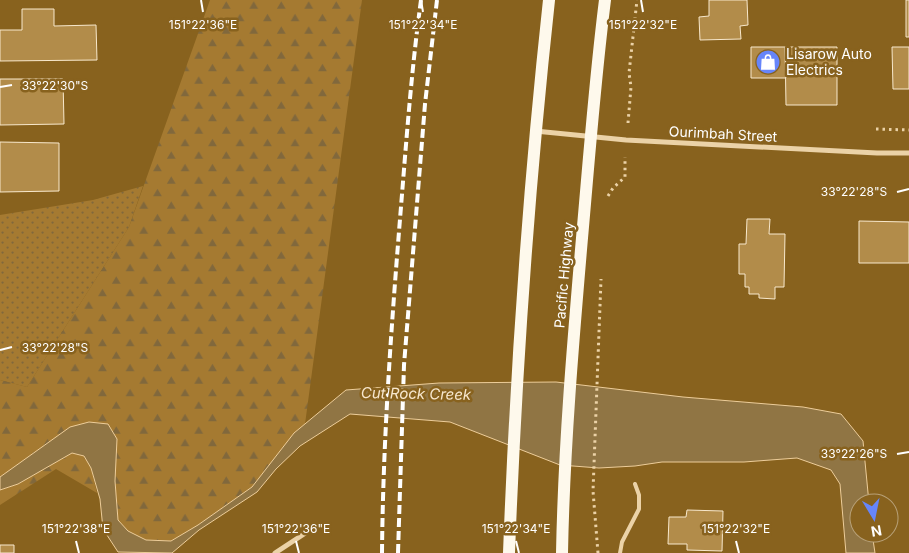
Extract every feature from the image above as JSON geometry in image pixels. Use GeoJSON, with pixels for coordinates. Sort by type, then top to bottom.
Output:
{"type":"FeatureCollection","features":[{"type":"Feature","properties":{"kind":"main road"},"geometry":{"type":"LineString","coordinates":[[509,553],[519,350],[535,131],[549,0]]}},
{"type":"Feature","properties":{"kind":"main road","name":"Pacific Highway"},"geometry":{"type":"LineString","coordinates":[[562,553],[572,354],[597,68],[606,0]]}},
{"type":"Feature","properties":{"kind":"street","name":"Ourimbah Street"},"geometry":{"type":"LineString","coordinates":[[535,131],[644,141],[909,153]]}},
{"type":"Feature","properties":{"kind":"street"},"geometry":{"type":"LineString","coordinates":[[275,553],[310,530]]}},
{"type":"Feature","properties":{"kind":"lane"},"geometry":{"type":"LineString","coordinates":[[620,553],[622,542],[640,509],[639,495],[635,484]]}},
{"type":"Feature","properties":{"kind":"path"},"geometry":{"type":"LineString","coordinates":[[630,102],[631,87],[629,73],[636,0]]}},
{"type":"Feature","properties":{"kind":"path"},"geometry":{"type":"LineString","coordinates":[[876,129],[909,130]]}},
{"type":"Feature","properties":{"kind":"path"},"geometry":{"type":"LineString","coordinates":[[603,204],[613,188],[625,177]]}},
{"type":"Feature","properties":{"kind":"path"},"geometry":{"type":"LineString","coordinates":[[598,553],[593,491],[602,271]]}},
{"type":"Feature","properties":{"kind":"green space"},"geometry":{"type":"Polygon","coordinates":[[[210,0],[362,0],[305,424],[294,434],[252,487],[198,525],[171,541],[146,540],[128,531],[118,520],[115,481],[117,439],[33,455],[0,477],[0,380],[27,387],[129,227],[210,0]]]}},
{"type":"Feature","properties":{"kind":"green space"},"geometry":{"type":"Polygon","coordinates":[[[143,186],[129,227],[27,387],[0,380],[0,215],[93,200],[143,186]]]}},
{"type":"Feature","properties":{"kind":"green space"},"geometry":{"type":"Polygon","coordinates":[[[72,453],[84,456],[91,468],[97,493],[56,469],[0,505],[0,490],[18,484],[72,453]]]}},
{"type":"Feature","properties":{"kind":"water","name":"Cut Rock Creek"},"geometry":{"type":"Polygon","coordinates":[[[556,382],[683,397],[803,407],[841,414],[863,441],[868,493],[849,493],[849,543],[874,543],[875,553],[846,553],[840,484],[831,470],[797,458],[744,462],[662,462],[599,468],[560,465],[450,422],[350,414],[300,446],[276,469],[257,492],[199,530],[172,553],[118,552],[103,529],[100,499],[91,468],[84,456],[72,453],[18,484],[0,490],[0,477],[70,427],[89,422],[108,424],[117,439],[115,481],[118,520],[128,531],[146,540],[171,541],[198,525],[252,487],[294,433],[346,390],[439,383],[556,382]]]}},
{"type":"Feature","properties":{"kind":"building"},"geometry":{"type":"Polygon","coordinates":[[[709,0],[747,0],[748,25],[740,26],[741,39],[700,40],[699,17],[709,16],[709,0]]]}},
{"type":"Feature","properties":{"kind":"building"},"geometry":{"type":"Polygon","coordinates":[[[906,0],[909,0],[909,37],[906,37],[906,0]]]}},
{"type":"Feature","properties":{"kind":"building"},"geometry":{"type":"Polygon","coordinates":[[[22,9],[54,9],[54,26],[96,25],[97,60],[0,61],[0,30],[22,30],[22,9]]]}},
{"type":"Feature","properties":{"kind":"building","name":"Lisarow Auto Electrics"},"geometry":{"type":"Polygon","coordinates":[[[751,47],[785,47],[786,78],[751,78],[751,47]]]}},
{"type":"Feature","properties":{"kind":"building"},"geometry":{"type":"Polygon","coordinates":[[[785,47],[837,47],[837,105],[786,105],[785,47]]]}},
{"type":"Feature","properties":{"kind":"building"},"geometry":{"type":"Polygon","coordinates":[[[892,47],[909,47],[909,89],[893,89],[892,47]]]}},
{"type":"Feature","properties":{"kind":"building"},"geometry":{"type":"Polygon","coordinates":[[[0,79],[63,79],[64,124],[0,125],[0,79]]]}},
{"type":"Feature","properties":{"kind":"building"},"geometry":{"type":"Polygon","coordinates":[[[0,142],[59,143],[59,191],[0,192],[0,142]]]}},
{"type":"Feature","properties":{"kind":"building"},"geometry":{"type":"Polygon","coordinates":[[[747,219],[770,219],[769,234],[785,234],[784,287],[775,287],[775,299],[759,298],[759,294],[749,294],[749,287],[745,287],[745,274],[739,274],[739,244],[746,244],[747,219]]]}},
{"type":"Feature","properties":{"kind":"building"},"geometry":{"type":"Polygon","coordinates":[[[859,221],[909,222],[909,263],[859,263],[859,221]]]}},
{"type":"Feature","properties":{"kind":"building"},"geometry":{"type":"Polygon","coordinates":[[[687,510],[723,511],[722,551],[687,550],[687,544],[668,544],[669,517],[686,517],[687,510]]]}},
{"type":"Feature","properties":{"kind":"building"},"geometry":{"type":"Polygon","coordinates":[[[0,545],[14,545],[14,553],[0,553],[0,545]]]}},
{"type":"Feature","properties":{"kind":"railway"},"geometry":{"type":"LineString","coordinates":[[382,553],[386,428],[394,303],[409,110],[421,0]]}},
{"type":"Feature","properties":{"kind":"railway"},"geometry":{"type":"LineString","coordinates":[[398,553],[404,365],[425,104],[437,0]]}},
{"type":"Feature","properties":{"kind":"place","name":"Lisarow Auto Electrics"},"geometry":{"type":"Point","coordinates":[768,62]}}]}
